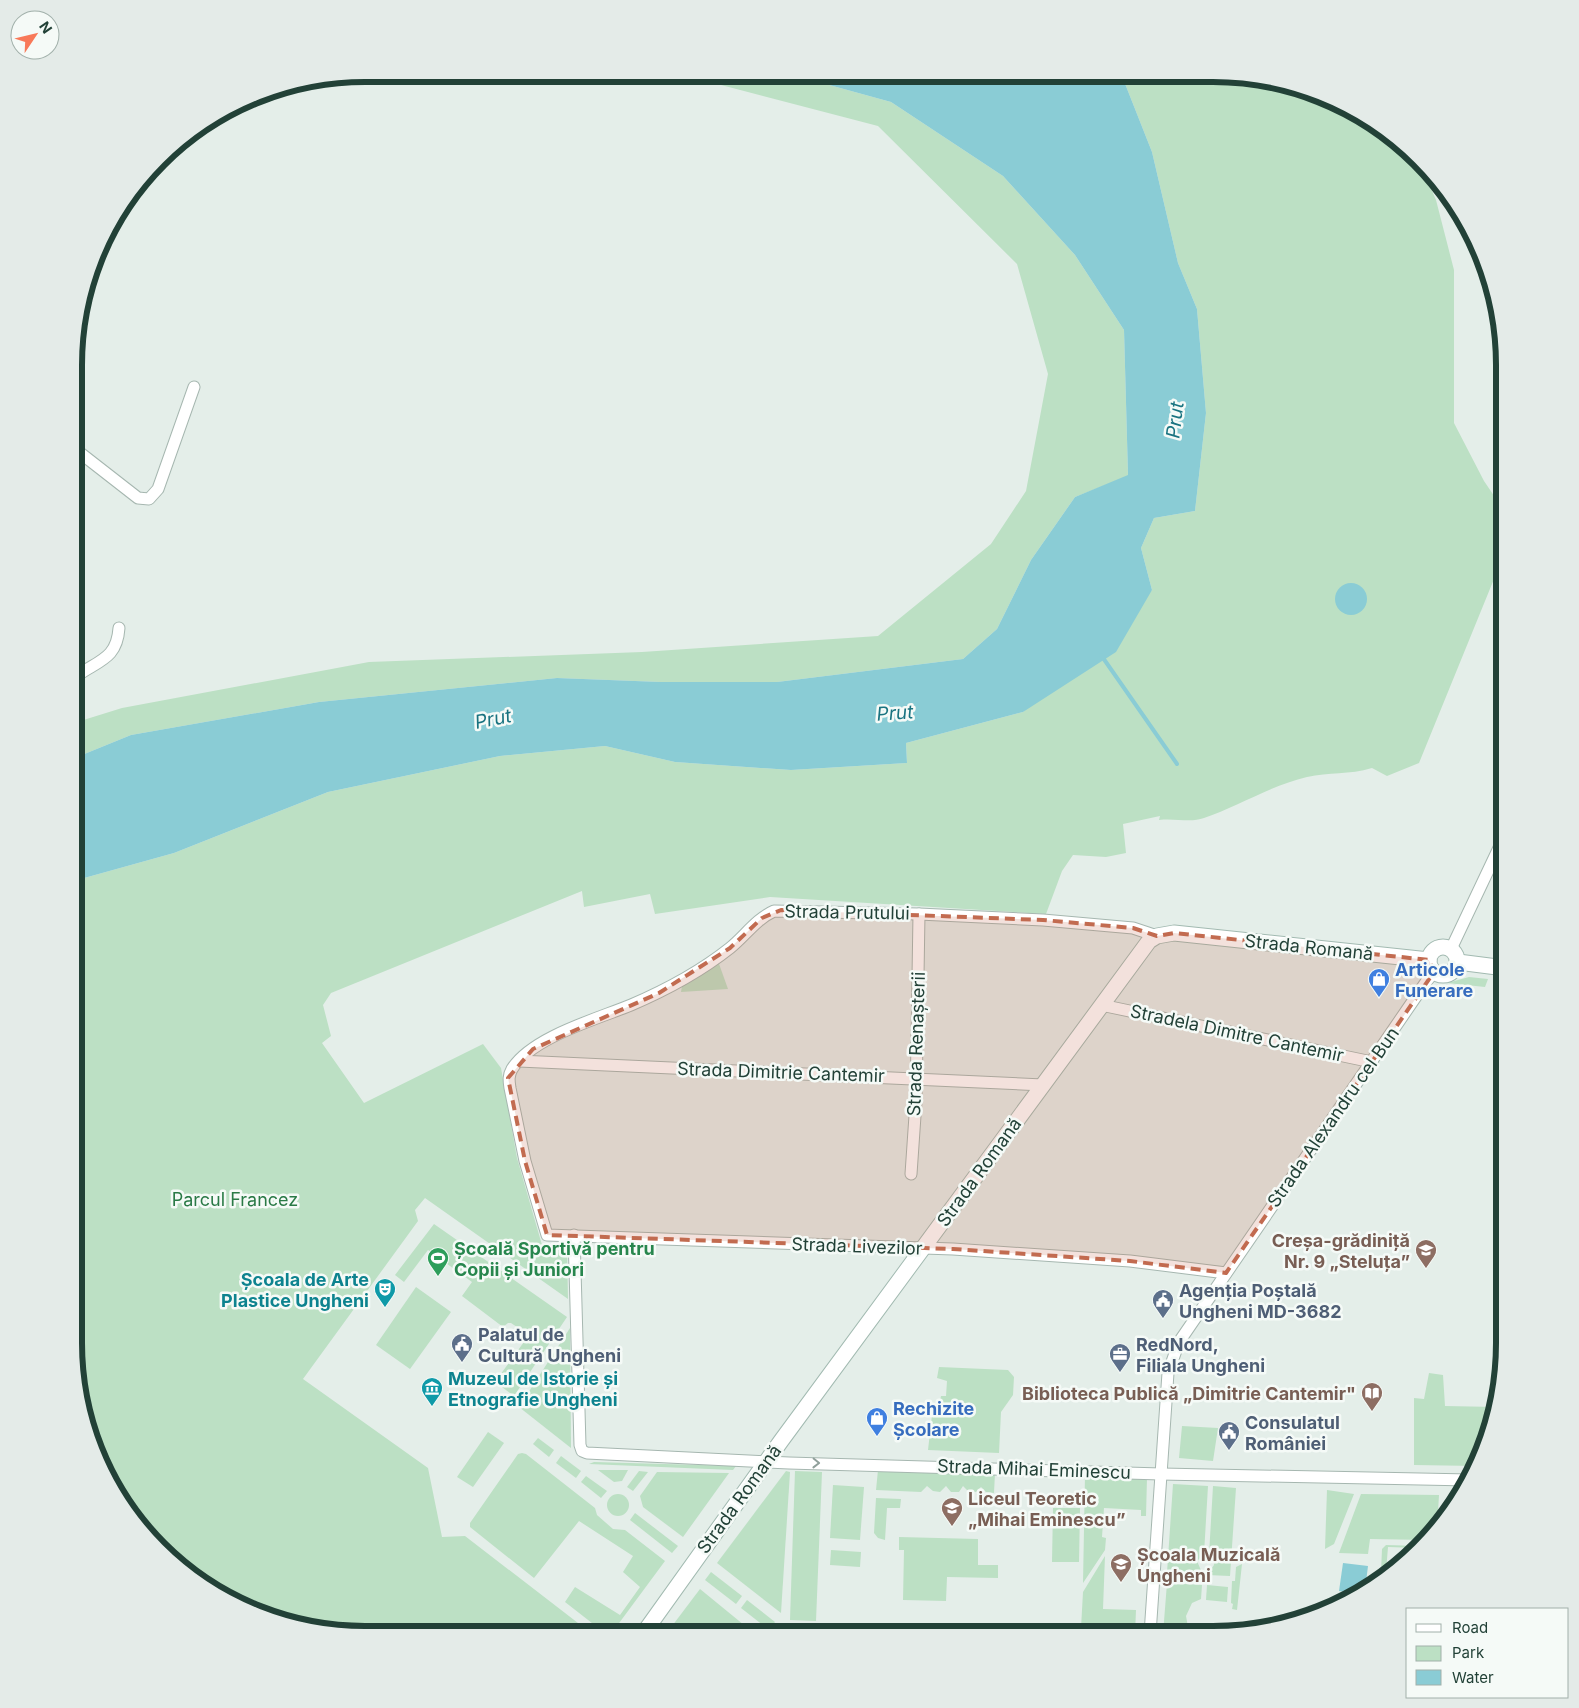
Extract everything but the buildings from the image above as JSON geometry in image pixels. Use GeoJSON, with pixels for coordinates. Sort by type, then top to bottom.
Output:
{"type":"FeatureCollection","features":[{"type":"Feature","properties":{"kind":"main road","name":"Strada Romană"},"geometry":{"type":"LineString","coordinates":[[649,1626],[767,1461],[1101,1005],[1141,951],[1158,936],[1174,933],[1432,966]]}},
{"type":"Feature","properties":{"kind":"main road"},"geometry":{"type":"LineString","coordinates":[[1454,956],[1456,967],[1449,974],[1439,975],[1432,966],[1437,949],[1454,956],[1496,966]]}},
{"type":"Feature","properties":{"kind":"street"},"geometry":{"type":"LineString","coordinates":[[82,454],[138,498],[149,499],[158,489],[194,387]]}},
{"type":"Feature","properties":{"kind":"street"},"geometry":{"type":"LineString","coordinates":[[82,672],[113,652],[118,643],[119,628]]}},
{"type":"Feature","properties":{"kind":"street"},"geometry":{"type":"LineString","coordinates":[[1454,956],[1496,856]]}},
{"type":"Feature","properties":{"kind":"street","name":"Strada Prutului"},"geometry":{"type":"LineString","coordinates":[[519,1061],[533,1049],[551,1038],[659,993],[690,975],[730,948],[762,918],[774,911],[919,914],[1043,920],[1133,928],[1158,936]]}},
{"type":"Feature","properties":{"kind":"street","name":"Strada Renașterii"},"geometry":{"type":"LineString","coordinates":[[910,1174],[916,1078],[919,914]]}},
{"type":"Feature","properties":{"kind":"street","name":"Strada Alexandru cel Bun"},"geometry":{"type":"LineString","coordinates":[[1151,1626],[1168,1373],[1179,1342],[1426,982],[1432,966]]}},
{"type":"Feature","properties":{"kind":"street","name":"Stradela Dimitre Cantemir"},"geometry":{"type":"LineString","coordinates":[[1101,1005],[1372,1062]]}},
{"type":"Feature","properties":{"kind":"street","name":"Strada Dimitrie Cantemir"},"geometry":{"type":"LineString","coordinates":[[519,1061],[1043,1085]]}},
{"type":"Feature","properties":{"kind":"street","name":"Strada Livezilor"},"geometry":{"type":"LineString","coordinates":[[519,1061],[508,1078],[525,1161],[547,1235],[923,1248],[1079,1256],[1226,1273]]}},
{"type":"Feature","properties":{"kind":"street","name":"Strada Mihai Eminescu"},"geometry":{"type":"LineString","coordinates":[[574,1235],[580,1445],[582,1451],[598,1454],[767,1461],[1161,1474],[1461,1480]]}},
{"type":"Feature","properties":{"kind":"highlighted area"},"geometry":{"type":"Polygon","coordinates":[[[781,910],[1043,920],[1133,928],[1157,936],[1174,933],[1429,960],[1434,972],[1226,1273],[1130,1261],[953,1249],[547,1235],[525,1161],[508,1078],[533,1049],[659,993],[730,948],[762,918],[781,910]]]}},
{"type":"Feature","properties":{"kind":"green space"},"geometry":{"type":"Polygon","coordinates":[[[714,83],[822,83],[891,102],[1003,176],[1075,255],[1124,330],[1128,476],[1075,497],[1031,560],[997,629],[963,659],[777,682],[661,682],[557,678],[319,702],[131,735],[82,755],[82,720],[122,708],[369,662],[642,652],[878,636],[991,544],[1026,491],[1048,374],[1017,264],[878,126],[714,83]]]}},
{"type":"Feature","properties":{"kind":"green space","name":"Parcul Francez"},"geometry":{"type":"Polygon","coordinates":[[[1125,83],[1232,83],[1251,85],[1287,92],[1305,98],[1355,120],[1386,141],[1414,165],[1428,181],[1436,200],[1454,270],[1454,423],[1484,481],[1496,499],[1496,574],[1419,763],[1387,776],[1372,768],[1355,772],[1307,777],[1281,785],[1199,819],[1159,820],[1160,816],[1123,824],[1126,853],[1106,857],[1073,855],[1062,871],[1046,914],[770,897],[655,914],[650,894],[584,907],[582,891],[331,993],[323,1005],[331,1036],[322,1043],[364,1103],[483,1044],[501,1068],[517,1158],[542,1245],[567,1245],[568,1299],[425,1198],[415,1210],[418,1221],[303,1379],[428,1468],[442,1537],[465,1536],[578,1623],[578,1626],[365,1626],[328,1623],[292,1616],[257,1604],[208,1578],[165,1543],[130,1500],[104,1451],[88,1398],[82,1343],[82,879],[174,853],[328,792],[500,756],[605,746],[675,762],[791,770],[907,763],[906,743],[1023,712],[1152,590],[1141,548],[1154,518],[1195,511],[1206,413],[1197,309],[1178,263],[1152,152],[1125,83]]]}},
{"type":"Feature","properties":{"kind":"green space"},"geometry":{"type":"Polygon","coordinates":[[[718,961],[728,989],[681,992],[682,986],[718,961]]]}},
{"type":"Feature","properties":{"kind":"green space"},"geometry":{"type":"Polygon","coordinates":[[[1469,977],[1488,979],[1485,987],[1447,983],[1469,977]]]}},
{"type":"Feature","properties":{"kind":"green space"},"geometry":{"type":"Polygon","coordinates":[[[434,1224],[567,1317],[514,1396],[495,1382],[529,1335],[511,1323],[503,1327],[462,1296],[472,1282],[428,1250],[404,1282],[395,1275],[434,1224]]]}},
{"type":"Feature","properties":{"kind":"green space"},"geometry":{"type":"Polygon","coordinates":[[[416,1287],[451,1312],[410,1369],[376,1345],[416,1287]]]}},
{"type":"Feature","properties":{"kind":"green space"},"geometry":{"type":"Polygon","coordinates":[[[570,1328],[571,1448],[519,1407],[570,1328]]]}},
{"type":"Feature","properties":{"kind":"green space"},"geometry":{"type":"Polygon","coordinates":[[[939,1367],[1008,1370],[1014,1377],[1013,1395],[1001,1412],[999,1453],[928,1450],[933,1406],[939,1406],[941,1396],[946,1396],[947,1381],[937,1378],[939,1367]]]}},
{"type":"Feature","properties":{"kind":"green space"},"geometry":{"type":"Polygon","coordinates":[[[1429,1373],[1443,1375],[1445,1406],[1489,1407],[1475,1451],[1468,1466],[1414,1465],[1414,1398],[1424,1399],[1429,1373]]]}},
{"type":"Feature","properties":{"kind":"green space"},"geometry":{"type":"Polygon","coordinates":[[[1182,1426],[1218,1428],[1213,1461],[1179,1458],[1182,1426]]]}},
{"type":"Feature","properties":{"kind":"green space"},"geometry":{"type":"Polygon","coordinates":[[[488,1432],[504,1443],[473,1487],[457,1477],[488,1432]]]}},
{"type":"Feature","properties":{"kind":"green space"},"geometry":{"type":"Polygon","coordinates":[[[538,1438],[554,1450],[549,1457],[533,1444],[538,1438]]]}},
{"type":"Feature","properties":{"kind":"green space"},"geometry":{"type":"Polygon","coordinates":[[[518,1454],[526,1454],[595,1508],[597,1515],[613,1529],[625,1530],[665,1561],[617,1626],[596,1626],[565,1602],[575,1587],[620,1615],[640,1587],[623,1572],[633,1556],[579,1521],[534,1578],[470,1527],[470,1523],[518,1454]]]}},
{"type":"Feature","properties":{"kind":"green space"},"geometry":{"type":"Polygon","coordinates":[[[561,1456],[581,1471],[576,1478],[556,1463],[561,1456]]]}},
{"type":"Feature","properties":{"kind":"green space"},"geometry":{"type":"Polygon","coordinates":[[[594,1462],[736,1466],[733,1470],[589,1464],[594,1462]]]}},
{"type":"Feature","properties":{"kind":"green space"},"geometry":{"type":"Polygon","coordinates":[[[598,1470],[628,1470],[622,1481],[614,1482],[598,1470]]]}},
{"type":"Feature","properties":{"kind":"green space"},"geometry":{"type":"Polygon","coordinates":[[[878,1470],[995,1473],[994,1493],[986,1492],[981,1487],[976,1492],[968,1491],[963,1486],[959,1492],[951,1492],[946,1486],[940,1492],[933,1491],[927,1486],[921,1492],[876,1490],[878,1470]]]}},
{"type":"Feature","properties":{"kind":"green space"},"geometry":{"type":"Polygon","coordinates":[[[639,1471],[648,1472],[633,1491],[627,1487],[639,1471]]]}},
{"type":"Feature","properties":{"kind":"green space"},"geometry":{"type":"Polygon","coordinates":[[[786,1471],[790,1472],[781,1613],[717,1563],[786,1471]]]}},
{"type":"Feature","properties":{"kind":"green space"},"geometry":{"type":"Polygon","coordinates":[[[795,1471],[822,1472],[816,1621],[790,1620],[795,1471]]]}},
{"type":"Feature","properties":{"kind":"green space"},"geometry":{"type":"Polygon","coordinates":[[[657,1472],[729,1473],[683,1537],[643,1507],[640,1496],[657,1472]]]}},
{"type":"Feature","properties":{"kind":"green space"},"geometry":{"type":"Polygon","coordinates":[[[1085,1475],[1147,1478],[1146,1516],[1141,1516],[1141,1510],[1104,1508],[1102,1537],[1106,1538],[1105,1550],[1083,1583],[1085,1475]]]}},
{"type":"Feature","properties":{"kind":"green space"},"geometry":{"type":"Polygon","coordinates":[[[586,1476],[607,1491],[601,1498],[581,1482],[586,1476]]]}},
{"type":"Feature","properties":{"kind":"green space"},"geometry":{"type":"Polygon","coordinates":[[[1173,1484],[1208,1486],[1204,1554],[1197,1561],[1203,1575],[1167,1573],[1173,1484]]]}},
{"type":"Feature","properties":{"kind":"green space"},"geometry":{"type":"Polygon","coordinates":[[[833,1485],[864,1487],[860,1540],[830,1538],[833,1485]]]}},
{"type":"Feature","properties":{"kind":"green space"},"geometry":{"type":"Polygon","coordinates":[[[1213,1486],[1236,1488],[1230,1576],[1207,1575],[1214,1565],[1213,1559],[1209,1555],[1213,1486]]]}},
{"type":"Feature","properties":{"kind":"green space"},"geometry":{"type":"Polygon","coordinates":[[[1327,1490],[1354,1494],[1334,1544],[1325,1549],[1327,1490]]]}},
{"type":"Feature","properties":{"kind":"green space"},"geometry":{"type":"Polygon","coordinates":[[[618,1494],[626,1497],[629,1505],[626,1513],[618,1516],[610,1513],[607,1505],[610,1497],[618,1494]]]}},
{"type":"Feature","properties":{"kind":"green space"},"geometry":{"type":"Polygon","coordinates":[[[1361,1494],[1439,1495],[1438,1515],[1417,1540],[1370,1539],[1368,1554],[1339,1553],[1361,1494]]]}},
{"type":"Feature","properties":{"kind":"green space"},"geometry":{"type":"Polygon","coordinates":[[[876,1498],[901,1499],[900,1508],[887,1508],[885,1540],[878,1538],[874,1533],[876,1498]]]}},
{"type":"Feature","properties":{"kind":"green space"},"geometry":{"type":"Polygon","coordinates":[[[1053,1508],[1080,1508],[1079,1562],[1052,1562],[1053,1508]]]}},
{"type":"Feature","properties":{"kind":"green space"},"geometry":{"type":"Polygon","coordinates":[[[635,1513],[678,1546],[672,1553],[630,1520],[635,1513]]]}},
{"type":"Feature","properties":{"kind":"green space"},"geometry":{"type":"Polygon","coordinates":[[[899,1537],[978,1539],[978,1565],[998,1565],[998,1578],[947,1577],[946,1601],[903,1600],[904,1550],[899,1550],[899,1537]]]}},
{"type":"Feature","properties":{"kind":"green space"},"geometry":{"type":"Polygon","coordinates":[[[1386,1545],[1411,1546],[1409,1548],[1388,1547],[1386,1567],[1381,1571],[1382,1549],[1386,1545]]]}},
{"type":"Feature","properties":{"kind":"green space"},"geometry":{"type":"Polygon","coordinates":[[[831,1550],[861,1552],[860,1567],[830,1565],[831,1550]]]}},
{"type":"Feature","properties":{"kind":"green space"},"geometry":{"type":"Polygon","coordinates":[[[1105,1556],[1103,1609],[1136,1610],[1135,1626],[1081,1626],[1083,1592],[1105,1556]]]}},
{"type":"Feature","properties":{"kind":"green space"},"geometry":{"type":"Polygon","coordinates":[[[1242,1564],[1237,1610],[1232,1609],[1232,1581],[1235,1581],[1236,1567],[1242,1564]]]}},
{"type":"Feature","properties":{"kind":"green space"},"geometry":{"type":"Polygon","coordinates":[[[711,1572],[742,1596],[736,1604],[705,1580],[711,1572]]]}},
{"type":"Feature","properties":{"kind":"green space"},"geometry":{"type":"Polygon","coordinates":[[[1167,1583],[1202,1585],[1201,1599],[1192,1603],[1186,1616],[1188,1626],[1164,1626],[1167,1583]]]}},
{"type":"Feature","properties":{"kind":"green space"},"geometry":{"type":"Polygon","coordinates":[[[1207,1585],[1228,1587],[1227,1602],[1206,1600],[1207,1585]]]}},
{"type":"Feature","properties":{"kind":"green space"},"geometry":{"type":"Polygon","coordinates":[[[700,1589],[745,1626],[672,1626],[700,1589]]]}},
{"type":"Feature","properties":{"kind":"green space"},"geometry":{"type":"Polygon","coordinates":[[[747,1600],[775,1622],[772,1626],[764,1626],[741,1608],[747,1600]]]}},
{"type":"Feature","properties":{"kind":"water","name":"Prut"},"geometry":{"type":"Polygon","coordinates":[[[822,83],[1125,83],[1152,152],[1178,263],[1197,309],[1206,413],[1195,511],[1154,518],[1141,548],[1152,590],[1116,652],[1023,712],[906,743],[907,763],[791,770],[675,762],[605,746],[500,756],[328,792],[174,853],[82,879],[82,755],[131,735],[319,702],[557,678],[661,682],[777,682],[963,659],[997,629],[1031,560],[1075,497],[1128,475],[1124,330],[1075,255],[1003,176],[891,102],[822,83]]]}},
{"type":"Feature","properties":{"kind":"water"},"geometry":{"type":"Polygon","coordinates":[[[1351,583],[1357,584],[1362,588],[1366,593],[1366,605],[1362,610],[1357,614],[1351,615],[1345,614],[1340,610],[1336,605],[1335,599],[1336,593],[1340,588],[1345,584],[1351,583]]]}},
{"type":"Feature","properties":{"kind":"water"},"geometry":{"type":"Polygon","coordinates":[[[1343,1563],[1368,1566],[1366,1581],[1347,1592],[1339,1591],[1343,1563]]]}},
{"type":"Feature","properties":{"kind":"waterway"},"geometry":{"type":"LineString","coordinates":[[1101,655],[1177,764]]}},
{"type":"Feature","properties":{"kind":"place","name":"Articole Funerare"},"geometry":{"type":"Point","coordinates":[1379,998]}},
{"type":"Feature","properties":{"kind":"place","name":"Creșa-grădiniță Nr. 9 „Steluța”"},"geometry":{"type":"Point","coordinates":[1426,1269]}},
{"type":"Feature","properties":{"kind":"place","name":"Școală Sportivă pentru Copii și Juniori"},"geometry":{"type":"Point","coordinates":[438,1277]}},
{"type":"Feature","properties":{"kind":"place","name":"Școala de Arte Plastice Ungheni"},"geometry":{"type":"Point","coordinates":[385,1308]}},
{"type":"Feature","properties":{"kind":"place","name":"Agenția Poștală Ungheni MD-3682"},"geometry":{"type":"Point","coordinates":[1163,1319]}},
{"type":"Feature","properties":{"kind":"place","name":"Palatul de Cultură Ungheni"},"geometry":{"type":"Point","coordinates":[462,1363]}},
{"type":"Feature","properties":{"kind":"place","name":"RedNord, Filiala Ungheni"},"geometry":{"type":"Point","coordinates":[1120,1373]}},
{"type":"Feature","properties":{"kind":"place","name":"Muzeul de Istorie și Etnografie Ungheni"},"geometry":{"type":"Point","coordinates":[432,1407]}},
{"type":"Feature","properties":{"kind":"place","name":"Biblioteca Publică „Dimitrie Cantemir\""},"geometry":{"type":"Point","coordinates":[1372,1412]}},
{"type":"Feature","properties":{"kind":"place","name":"Rechizite Școlare"},"geometry":{"type":"Point","coordinates":[877,1437]}},
{"type":"Feature","properties":{"kind":"place","name":"Consulatul României"},"geometry":{"type":"Point","coordinates":[1229,1451]}},
{"type":"Feature","properties":{"kind":"place","name":"Liceul Teoretic „Mihai Eminescu”"},"geometry":{"type":"Point","coordinates":[952,1527]}},
{"type":"Feature","properties":{"kind":"place","name":"Școala Muzicală Ungheni"},"geometry":{"type":"Point","coordinates":[1121,1583]}}]}
